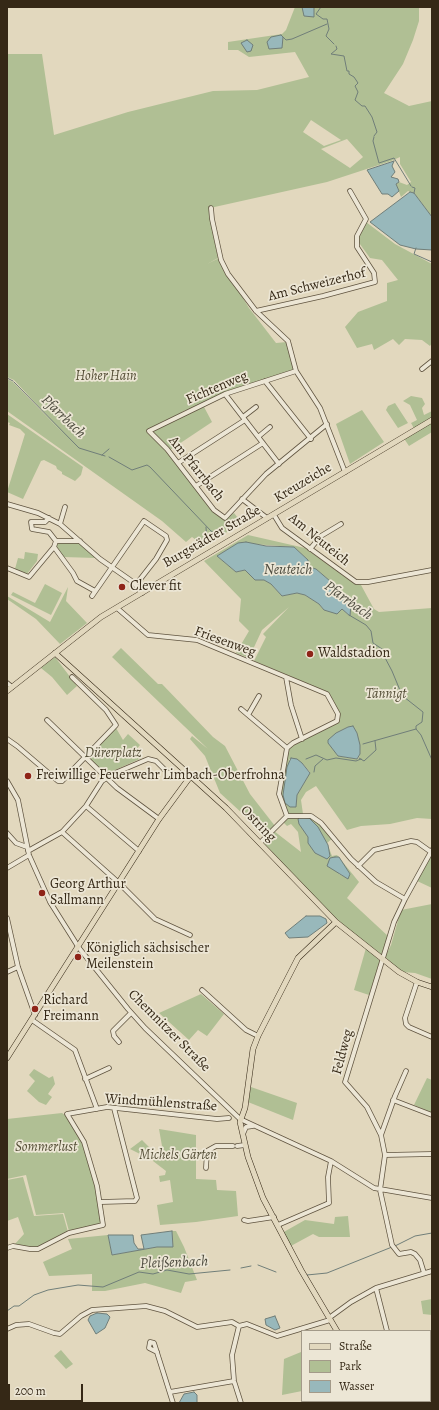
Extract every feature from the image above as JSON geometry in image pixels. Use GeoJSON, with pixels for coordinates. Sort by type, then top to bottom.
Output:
{"type":"FeatureCollection","features":[{"type":"Feature","properties":{"kind":"main road","name":"Kreuzeiche"},"geometry":{"type":"LineString","coordinates":[[274,515],[432,420]]}},
{"type":"Feature","properties":{"kind":"main road","name":"Burgstädter Straße"},"geometry":{"type":"LineString","coordinates":[[7,691],[84,629],[274,515]]}},
{"type":"Feature","properties":{"kind":"main road","name":"Ostring"},"geometry":{"type":"LineString","coordinates":[[55,653],[190,777],[226,808],[336,922],[417,982],[432,987]]}},
{"type":"Feature","properties":{"kind":"main road"},"geometry":{"type":"LineString","coordinates":[[7,1058],[79,948],[159,819],[190,777]]}},
{"type":"Feature","properties":{"kind":"main road"},"geometry":{"type":"LineString","coordinates":[[336,922],[298,958],[258,1036],[253,1049],[245,1108],[240,1119],[245,1145],[255,1179],[301,1270],[337,1330]]}},
{"type":"Feature","properties":{"kind":"street","name":"Am Schweizerhof"},"geometry":{"type":"LineString","coordinates":[[256,311],[323,296],[375,282],[374,273],[357,247],[357,236],[366,219],[350,191]]}},
{"type":"Feature","properties":{"kind":"street"},"geometry":{"type":"LineString","coordinates":[[211,208],[221,260],[228,274],[256,311],[288,341],[296,372],[316,402],[327,424],[345,472]]}},
{"type":"Feature","properties":{"kind":"street"},"geometry":{"type":"LineString","coordinates":[[422,369],[432,362]]}},
{"type":"Feature","properties":{"kind":"street","name":"Fichtenweg"},"geometry":{"type":"LineString","coordinates":[[149,431],[225,394],[296,372]]}},
{"type":"Feature","properties":{"kind":"street"},"geometry":{"type":"LineString","coordinates":[[265,381],[311,439]]}},
{"type":"Feature","properties":{"kind":"street"},"geometry":{"type":"LineString","coordinates":[[225,394],[279,464]]}},
{"type":"Feature","properties":{"kind":"street"},"geometry":{"type":"LineString","coordinates":[[178,463],[244,418],[256,407]]}},
{"type":"Feature","properties":{"kind":"street"},"geometry":{"type":"LineString","coordinates":[[267,518],[242,499],[266,474],[311,439],[327,424]]}},
{"type":"Feature","properties":{"kind":"street"},"geometry":{"type":"LineString","coordinates":[[258,437],[270,427]]}},
{"type":"Feature","properties":{"kind":"street","name":"Am Pfarrbach"},"geometry":{"type":"LineString","coordinates":[[149,431],[167,449],[221,517],[227,518],[242,499]]}},
{"type":"Feature","properties":{"kind":"street"},"geometry":{"type":"LineString","coordinates":[[196,486],[263,443]]}},
{"type":"Feature","properties":{"kind":"street"},"geometry":{"type":"LineString","coordinates":[[7,504],[24,508],[60,524],[111,567],[133,582],[142,593]]}},
{"type":"Feature","properties":{"kind":"street"},"geometry":{"type":"LineString","coordinates":[[60,524],[65,506]]}},
{"type":"Feature","properties":{"kind":"street","name":"Am Neuteich"},"geometry":{"type":"LineString","coordinates":[[274,515],[282,528],[359,583],[432,570]]}},
{"type":"Feature","properties":{"kind":"street"},"geometry":{"type":"LineString","coordinates":[[49,518],[45,522],[33,521],[30,528],[49,532],[56,541]]}},
{"type":"Feature","properties":{"kind":"street"},"geometry":{"type":"LineString","coordinates":[[92,596],[144,521],[166,536],[167,540],[156,559],[138,582]]}},
{"type":"Feature","properties":{"kind":"street"},"geometry":{"type":"LineString","coordinates":[[310,549],[321,536],[341,524]]}},
{"type":"Feature","properties":{"kind":"street"},"geometry":{"type":"LineString","coordinates":[[56,541],[80,541]]}},
{"type":"Feature","properties":{"kind":"street"},"geometry":{"type":"LineString","coordinates":[[7,568],[29,577],[54,547],[56,541]]}},
{"type":"Feature","properties":{"kind":"street"},"geometry":{"type":"LineString","coordinates":[[54,547],[77,581],[95,591]]}},
{"type":"Feature","properties":{"kind":"street","name":"Friesenweg"},"geometry":{"type":"LineString","coordinates":[[117,608],[148,635],[198,640],[325,693],[338,714],[337,721],[302,738]]}},
{"type":"Feature","properties":{"kind":"street"},"geometry":{"type":"LineString","coordinates":[[7,740],[17,746],[58,781],[62,781],[116,725],[106,710],[72,677]]}},
{"type":"Feature","properties":{"kind":"street"},"geometry":{"type":"LineString","coordinates":[[286,677],[291,705],[302,738],[288,748],[279,794],[288,816]]}},
{"type":"Feature","properties":{"kind":"street"},"geometry":{"type":"LineString","coordinates":[[7,683],[12,687]]}},
{"type":"Feature","properties":{"kind":"street"},"geometry":{"type":"LineString","coordinates":[[248,715],[259,696]]}},
{"type":"Feature","properties":{"kind":"street"},"geometry":{"type":"LineString","coordinates":[[241,709],[288,748]]}},
{"type":"Feature","properties":{"kind":"street"},"geometry":{"type":"LineString","coordinates":[[47,720],[106,778],[159,819]]}},
{"type":"Feature","properties":{"kind":"street"},"geometry":{"type":"LineString","coordinates":[[7,868],[28,851],[62,832],[86,806],[106,778],[148,759],[156,761],[170,775],[174,775]]}},
{"type":"Feature","properties":{"kind":"street","name":"Chemnitzer Straße"},"geometry":{"type":"LineString","coordinates":[[7,781],[18,800],[28,851],[50,902],[79,948],[131,1013],[240,1119],[331,1162],[380,1190]]}},
{"type":"Feature","properties":{"kind":"street"},"geometry":{"type":"LineString","coordinates":[[86,806],[139,851]]}},
{"type":"Feature","properties":{"kind":"street"},"geometry":{"type":"LineString","coordinates":[[260,842],[288,816],[307,814],[314,818],[358,866],[376,882],[405,899]]}},
{"type":"Feature","properties":{"kind":"street"},"geometry":{"type":"LineString","coordinates":[[7,832],[16,843],[28,851]]}},
{"type":"Feature","properties":{"kind":"street"},"geometry":{"type":"LineString","coordinates":[[62,832],[119,883],[155,919],[190,935]]}},
{"type":"Feature","properties":{"kind":"street"},"geometry":{"type":"LineString","coordinates":[[358,866],[374,850],[411,841],[417,842],[431,851],[398,910],[383,958]]}},
{"type":"Feature","properties":{"kind":"street"},"geometry":{"type":"LineString","coordinates":[[7,918],[18,967],[35,1015]]}},
{"type":"Feature","properties":{"kind":"street","name":"Feldweg"},"geometry":{"type":"LineString","coordinates":[[380,1190],[385,1155],[381,1135],[367,1107],[345,1082],[383,958]]}},
{"type":"Feature","properties":{"kind":"street"},"geometry":{"type":"LineString","coordinates":[[7,972],[18,967]]}},
{"type":"Feature","properties":{"kind":"street"},"geometry":{"type":"LineString","coordinates":[[417,982],[405,1018],[406,1024],[409,1027],[432,1037]]}},
{"type":"Feature","properties":{"kind":"street"},"geometry":{"type":"LineString","coordinates":[[202,990],[246,1030],[258,1036]]}},
{"type":"Feature","properties":{"kind":"street"},"geometry":{"type":"LineString","coordinates":[[120,1042],[114,1036],[113,1032],[131,1013]]}},
{"type":"Feature","properties":{"kind":"street"},"geometry":{"type":"LineString","coordinates":[[32,1020],[74,1049],[97,1109]]}},
{"type":"Feature","properties":{"kind":"street"},"geometry":{"type":"LineString","coordinates":[[85,1079],[109,1068]]}},
{"type":"Feature","properties":{"kind":"street"},"geometry":{"type":"LineString","coordinates":[[381,1135],[393,1100],[406,1071]]}},
{"type":"Feature","properties":{"kind":"street"},"geometry":{"type":"LineString","coordinates":[[393,1100],[432,1115]]}},
{"type":"Feature","properties":{"kind":"street"},"geometry":{"type":"LineString","coordinates":[[7,1248],[13,1246],[38,1249],[69,1233],[104,1225],[101,1202],[135,1201],[137,1198],[114,1108]]}},
{"type":"Feature","properties":{"kind":"street","name":"Windmühlenstraße"},"geometry":{"type":"LineString","coordinates":[[101,1202],[84,1142],[68,1114],[97,1109],[114,1108],[218,1119],[229,1118]]}},
{"type":"Feature","properties":{"kind":"street"},"geometry":{"type":"LineString","coordinates":[[243,1135],[245,1128],[253,1126]]}},
{"type":"Feature","properties":{"kind":"street"},"geometry":{"type":"LineString","coordinates":[[206,1168],[206,1153],[209,1150],[216,1146],[245,1145]]}},
{"type":"Feature","properties":{"kind":"street"},"geometry":{"type":"LineString","coordinates":[[385,1155],[432,1154]]}},
{"type":"Feature","properties":{"kind":"street"},"geometry":{"type":"LineString","coordinates":[[278,1225],[329,1203],[328,1177],[331,1162]]}},
{"type":"Feature","properties":{"kind":"street"},"geometry":{"type":"LineString","coordinates":[[424,1273],[420,1260],[415,1254],[410,1252],[399,1254],[393,1246],[380,1190],[432,1198]]}},
{"type":"Feature","properties":{"kind":"street"},"geometry":{"type":"LineString","coordinates":[[244,1220],[248,1221],[274,1217]]}},
{"type":"Feature","properties":{"kind":"street"},"geometry":{"type":"LineString","coordinates":[[309,1329],[330,1319],[351,1302],[376,1288],[432,1271]]}},
{"type":"Feature","properties":{"kind":"street"},"geometry":{"type":"LineString","coordinates":[[376,1288],[387,1330]]}},
{"type":"Feature","properties":{"kind":"street"},"geometry":{"type":"LineString","coordinates":[[7,1329],[16,1325],[29,1324],[60,1334],[81,1316],[92,1310],[146,1306],[165,1310],[197,1327],[232,1322],[239,1326],[247,1324],[277,1336],[301,1331]]}},
{"type":"Feature","properties":{"kind":"street"},"geometry":{"type":"LineString","coordinates":[[239,1326],[232,1355],[234,1381],[241,1403]]}},
{"type":"Feature","properties":{"kind":"street"},"geometry":{"type":"LineString","coordinates":[[157,1352],[173,1403]]}},
{"type":"Feature","properties":{"kind":"street"},"geometry":{"type":"LineString","coordinates":[[170,1392],[202,1384],[210,1385],[234,1381]]}},
{"type":"Feature","properties":{"kind":"green space","name":"Hoher Hain"},"geometry":{"type":"Polygon","coordinates":[[[295,7],[419,7],[419,21],[413,40],[403,64],[384,93],[409,106],[432,101],[432,217],[414,193],[408,191],[401,197],[396,184],[399,182],[407,185],[411,182],[400,164],[400,157],[327,182],[210,208],[209,212],[218,258],[207,264],[219,258],[249,308],[276,343],[287,342],[296,371],[184,411],[149,431],[214,510],[227,518],[234,513],[242,523],[204,546],[192,537],[186,542],[162,521],[7,411],[7,379],[13,382],[64,434],[14,380],[7,377],[7,54],[42,54],[54,135],[128,112],[213,91],[257,90],[309,77],[295,52],[249,57],[238,50],[228,50],[228,42],[282,34],[286,30],[295,7]],[[311,120],[303,132],[324,146],[341,140],[311,120]],[[347,139],[321,149],[350,168],[363,157],[347,139]]]}},
{"type":"Feature","properties":{"kind":"green space"},"geometry":{"type":"Polygon","coordinates":[[[366,222],[395,244],[432,264],[432,343],[430,346],[422,340],[405,339],[399,345],[393,339],[374,350],[372,344],[357,348],[345,327],[358,312],[387,301],[387,283],[398,280],[382,260],[370,258],[357,240],[366,222]]]}},
{"type":"Feature","properties":{"kind":"green space"},"geometry":{"type":"Polygon","coordinates":[[[411,396],[422,398],[425,404],[422,408],[424,415],[432,411],[432,432],[409,446],[403,437],[415,430],[411,423],[417,420],[410,405],[403,401],[411,396]]]}},
{"type":"Feature","properties":{"kind":"green space"},"geometry":{"type":"Polygon","coordinates":[[[395,403],[408,423],[398,428],[386,410],[388,406],[395,403]]]}},
{"type":"Feature","properties":{"kind":"green space"},"geometry":{"type":"Polygon","coordinates":[[[203,405],[212,422],[170,450],[150,431],[203,405]]]}},
{"type":"Feature","properties":{"kind":"green space"},"geometry":{"type":"Polygon","coordinates":[[[362,410],[384,442],[350,464],[336,424],[362,410]]]}},
{"type":"Feature","properties":{"kind":"green space"},"geometry":{"type":"Polygon","coordinates":[[[7,414],[83,467],[81,475],[75,481],[62,474],[56,466],[44,460],[41,461],[23,499],[7,492],[25,434],[20,429],[9,425],[10,423],[7,422],[7,414]]]}},
{"type":"Feature","properties":{"kind":"green space","name":"Tännigt"},"geometry":{"type":"Polygon","coordinates":[[[248,535],[305,548],[352,582],[361,585],[374,609],[379,612],[432,608],[432,819],[417,818],[390,824],[361,826],[347,830],[316,786],[306,792],[301,800],[303,814],[311,816],[333,838],[327,843],[328,845],[303,827],[308,837],[308,843],[330,856],[328,846],[332,856],[337,855],[359,882],[347,898],[389,937],[382,955],[347,928],[324,907],[263,842],[274,831],[301,852],[298,832],[291,824],[287,826],[283,822],[287,816],[279,794],[287,748],[293,743],[337,721],[338,714],[325,691],[254,661],[266,637],[263,634],[289,607],[262,630],[249,658],[236,653],[249,631],[239,621],[241,599],[204,561],[248,535]],[[239,543],[217,556],[236,572],[245,570],[255,580],[264,580],[271,584],[282,596],[297,593],[305,595],[319,604],[324,610],[333,612],[342,609],[350,616],[351,608],[340,598],[336,591],[337,587],[316,569],[309,567],[308,560],[294,547],[239,543]],[[348,727],[336,733],[336,753],[338,756],[359,758],[360,750],[357,733],[348,727]],[[289,759],[295,807],[297,795],[310,772],[302,763],[289,759]],[[339,858],[339,874],[347,878],[350,874],[339,858]]]}},
{"type":"Feature","properties":{"kind":"green space"},"geometry":{"type":"Polygon","coordinates":[[[58,543],[79,543],[96,558],[63,557],[56,547],[58,543]]]}},
{"type":"Feature","properties":{"kind":"green space"},"geometry":{"type":"Polygon","coordinates":[[[25,552],[38,554],[37,561],[27,574],[15,569],[18,558],[24,559],[25,552]]]}},
{"type":"Feature","properties":{"kind":"green space"},"geometry":{"type":"Polygon","coordinates":[[[45,584],[62,593],[51,615],[11,595],[13,592],[35,603],[45,584]]]}},
{"type":"Feature","properties":{"kind":"green space"},"geometry":{"type":"Polygon","coordinates":[[[68,587],[66,601],[87,623],[60,644],[36,619],[7,599],[7,596],[50,622],[68,587]]]}},
{"type":"Feature","properties":{"kind":"green space"},"geometry":{"type":"Polygon","coordinates":[[[121,648],[158,684],[162,684],[213,737],[225,746],[250,794],[275,826],[266,835],[220,793],[205,756],[190,739],[192,736],[208,749],[112,657],[121,648]]]}},
{"type":"Feature","properties":{"kind":"green space"},"geometry":{"type":"Polygon","coordinates":[[[55,657],[77,686],[67,695],[52,677],[41,668],[55,657]]]}},
{"type":"Feature","properties":{"kind":"green space","name":"Dürerplatz"},"geometry":{"type":"Polygon","coordinates":[[[116,728],[123,740],[128,734],[140,745],[135,751],[142,758],[106,774],[87,757],[116,728]]]}},
{"type":"Feature","properties":{"kind":"green space"},"geometry":{"type":"Polygon","coordinates":[[[432,850],[432,888],[415,880],[432,850]]]}},
{"type":"Feature","properties":{"kind":"green space"},"geometry":{"type":"Polygon","coordinates":[[[432,904],[432,979],[415,973],[402,972],[385,957],[391,945],[401,910],[432,904]]]}},
{"type":"Feature","properties":{"kind":"green space"},"geometry":{"type":"Polygon","coordinates":[[[366,948],[380,961],[369,995],[354,990],[366,948]]]}},
{"type":"Feature","properties":{"kind":"green space"},"geometry":{"type":"Polygon","coordinates":[[[201,994],[224,1014],[207,1036],[198,1030],[189,1040],[159,1013],[201,994]]]}},
{"type":"Feature","properties":{"kind":"green space"},"geometry":{"type":"Polygon","coordinates":[[[34,1069],[49,1078],[53,1076],[55,1084],[48,1094],[52,1097],[46,1105],[39,1102],[27,1091],[35,1081],[29,1075],[34,1069]]]}},
{"type":"Feature","properties":{"kind":"green space"},"geometry":{"type":"Polygon","coordinates":[[[427,1078],[432,1080],[432,1113],[414,1105],[427,1078]]]}},
{"type":"Feature","properties":{"kind":"green space"},"geometry":{"type":"Polygon","coordinates":[[[251,1087],[297,1103],[293,1120],[248,1102],[251,1087]]]}},
{"type":"Feature","properties":{"kind":"green space","name":"Sommerlust"},"geometry":{"type":"Polygon","coordinates":[[[62,1113],[69,1118],[82,1143],[96,1187],[102,1222],[101,1224],[69,1231],[64,1213],[36,1215],[26,1175],[7,1179],[7,1119],[62,1113]]]}},
{"type":"Feature","properties":{"kind":"green space","name":"Michels Gärten"},"geometry":{"type":"Polygon","coordinates":[[[159,1129],[196,1135],[196,1179],[216,1180],[217,1190],[236,1191],[238,1216],[160,1225],[157,1205],[173,1202],[170,1180],[160,1182],[159,1176],[165,1175],[166,1171],[153,1161],[162,1146],[159,1129]]]}},
{"type":"Feature","properties":{"kind":"green space","name":"Michels Gärten"},"geometry":{"type":"Polygon","coordinates":[[[142,1140],[151,1149],[146,1157],[130,1149],[142,1140]]]}},
{"type":"Feature","properties":{"kind":"green space"},"geometry":{"type":"Polygon","coordinates":[[[23,1177],[34,1216],[63,1214],[68,1232],[37,1248],[14,1245],[24,1234],[18,1217],[7,1221],[7,1180],[23,1177]]]}},
{"type":"Feature","properties":{"kind":"green space"},"geometry":{"type":"Polygon","coordinates":[[[348,1216],[350,1237],[319,1237],[313,1234],[289,1247],[282,1233],[305,1220],[334,1224],[335,1217],[348,1216]]]}},
{"type":"Feature","properties":{"kind":"green space"},"geometry":{"type":"Polygon","coordinates":[[[172,1231],[176,1231],[197,1280],[185,1282],[181,1293],[145,1283],[105,1291],[92,1291],[92,1274],[49,1276],[43,1262],[72,1249],[68,1239],[108,1235],[112,1255],[157,1247],[173,1247],[172,1231]]]}},
{"type":"Feature","properties":{"kind":"green space"},"geometry":{"type":"Polygon","coordinates":[[[432,1299],[432,1315],[423,1314],[421,1301],[432,1299]]]}},
{"type":"Feature","properties":{"kind":"green space"},"geometry":{"type":"Polygon","coordinates":[[[61,1350],[73,1364],[66,1369],[54,1356],[61,1350]]]}},
{"type":"Feature","properties":{"kind":"green space"},"geometry":{"type":"Polygon","coordinates":[[[301,1352],[301,1391],[282,1395],[284,1359],[301,1352]]]}},
{"type":"Feature","properties":{"kind":"water"},"geometry":{"type":"Polygon","coordinates":[[[302,7],[314,7],[314,17],[304,16],[302,7]]]}},
{"type":"Feature","properties":{"kind":"water"},"geometry":{"type":"Polygon","coordinates":[[[281,35],[283,37],[282,48],[269,49],[267,42],[271,37],[281,35]]]}},
{"type":"Feature","properties":{"kind":"water"},"geometry":{"type":"Polygon","coordinates":[[[247,40],[253,45],[251,51],[247,52],[241,43],[247,40]]]}},
{"type":"Feature","properties":{"kind":"water"},"geometry":{"type":"Polygon","coordinates":[[[394,161],[392,166],[395,172],[391,177],[398,179],[399,182],[396,184],[399,191],[392,197],[388,194],[382,194],[367,170],[394,161]]]}},
{"type":"Feature","properties":{"kind":"water"},"geometry":{"type":"Polygon","coordinates":[[[410,192],[414,193],[432,217],[432,250],[416,249],[400,245],[370,222],[410,192]]]}},
{"type":"Feature","properties":{"kind":"water","name":"Neuteich"},"geometry":{"type":"Polygon","coordinates":[[[246,542],[266,546],[294,547],[308,560],[309,567],[316,569],[337,587],[336,591],[340,598],[344,598],[351,604],[350,616],[342,609],[337,614],[324,610],[319,604],[305,595],[297,593],[282,596],[271,584],[264,580],[255,580],[245,570],[236,572],[217,556],[238,543],[246,542]]]}},
{"type":"Feature","properties":{"kind":"water"},"geometry":{"type":"Polygon","coordinates":[[[353,726],[357,733],[360,745],[360,754],[357,759],[338,756],[328,743],[328,740],[336,733],[353,726]]]}},
{"type":"Feature","properties":{"kind":"water"},"geometry":{"type":"Polygon","coordinates":[[[291,758],[297,759],[310,773],[297,795],[296,807],[290,807],[285,803],[283,795],[287,767],[291,758]]]}},
{"type":"Feature","properties":{"kind":"water"},"geometry":{"type":"Polygon","coordinates":[[[300,817],[309,818],[318,827],[328,845],[330,856],[327,859],[315,853],[308,843],[308,837],[299,824],[298,819],[300,817]]]}},
{"type":"Feature","properties":{"kind":"water"},"geometry":{"type":"Polygon","coordinates":[[[339,857],[350,874],[348,879],[327,866],[330,858],[339,857]]]}},
{"type":"Feature","properties":{"kind":"water"},"geometry":{"type":"Polygon","coordinates":[[[306,916],[320,916],[326,919],[327,923],[308,937],[289,938],[285,933],[306,916]]]}},
{"type":"Feature","properties":{"kind":"water"},"geometry":{"type":"Polygon","coordinates":[[[172,1231],[173,1247],[157,1247],[112,1255],[108,1235],[133,1235],[134,1243],[138,1249],[144,1249],[141,1235],[172,1231]]]}},
{"type":"Feature","properties":{"kind":"water"},"geometry":{"type":"Polygon","coordinates":[[[97,1313],[107,1314],[110,1317],[105,1328],[96,1334],[88,1320],[90,1316],[97,1313]]]}},
{"type":"Feature","properties":{"kind":"water"},"geometry":{"type":"Polygon","coordinates":[[[275,1316],[280,1328],[275,1330],[266,1325],[265,1319],[275,1316]]]}},
{"type":"Feature","properties":{"kind":"water"},"geometry":{"type":"Polygon","coordinates":[[[194,1392],[197,1395],[197,1403],[179,1403],[184,1394],[194,1392]]]}},
{"type":"Feature","properties":{"kind":"waterway"},"geometry":{"type":"LineString","coordinates":[[321,7],[316,14],[323,19],[327,19],[329,29],[326,36],[334,44]]}},
{"type":"Feature","properties":{"kind":"waterway"},"geometry":{"type":"LineString","coordinates":[[283,37],[286,40],[292,39],[327,24]]}},
{"type":"Feature","properties":{"kind":"waterway"},"geometry":{"type":"LineString","coordinates":[[336,46],[337,49],[331,54],[344,56],[347,71],[349,71],[349,74],[354,77],[358,83],[355,86],[358,92],[355,100],[362,106],[365,106],[372,117],[377,132],[374,136]]}},
{"type":"Feature","properties":{"kind":"waterway"},"geometry":{"type":"LineString","coordinates":[[374,137],[373,141],[379,163],[394,158],[411,186]]}},
{"type":"Feature","properties":{"kind":"waterway"},"geometry":{"type":"LineString","coordinates":[[412,187],[415,188],[414,193]]}},
{"type":"Feature","properties":{"kind":"waterway"},"geometry":{"type":"LineString","coordinates":[[416,248],[414,254],[432,262]]}},
{"type":"Feature","properties":{"kind":"waterway","name":"Pfarrbach"},"geometry":{"type":"LineString","coordinates":[[7,378],[13,381]]}},
{"type":"Feature","properties":{"kind":"waterway","name":"Pfarrbach"},"geometry":{"type":"LineString","coordinates":[[14,382],[79,448],[105,456]]}},
{"type":"Feature","properties":{"kind":"waterway","name":"Pfarrbach"},"geometry":{"type":"LineString","coordinates":[[102,455],[109,449]]}},
{"type":"Feature","properties":{"kind":"waterway","name":"Pfarrbach"},"geometry":{"type":"LineString","coordinates":[[109,457],[132,470],[147,465],[150,467],[211,531],[216,534]]}},
{"type":"Feature","properties":{"kind":"waterway","name":"Pfarrbach"},"geometry":{"type":"LineString","coordinates":[[206,527],[207,544]]}},
{"type":"Feature","properties":{"kind":"waterway","name":"Pfarrbach"},"geometry":{"type":"LineString","coordinates":[[349,615],[366,625],[371,631],[373,643],[385,651],[383,654],[402,695]]}},
{"type":"Feature","properties":{"kind":"waterway","name":"Pfarrbach"},"geometry":{"type":"LineString","coordinates":[[404,697],[423,712],[422,722],[416,726],[416,729],[421,735],[432,760]]}},
{"type":"Feature","properties":{"kind":"waterway"},"geometry":{"type":"LineString","coordinates":[[363,744],[416,729]]}},
{"type":"Feature","properties":{"kind":"waterway"},"geometry":{"type":"LineString","coordinates":[[359,758],[364,761],[376,750],[375,741]]}},
{"type":"Feature","properties":{"kind":"waterway"},"geometry":{"type":"LineString","coordinates":[[306,759],[316,755],[327,760],[336,758],[356,761],[361,759]]}},
{"type":"Feature","properties":{"kind":"waterway"},"geometry":{"type":"LineString","coordinates":[[314,772],[315,766],[323,759]]}},
{"type":"Feature","properties":{"kind":"waterway","name":"Pleißenbach"},"geometry":{"type":"LineString","coordinates":[[395,1246],[415,1236],[432,1233]]}},
{"type":"Feature","properties":{"kind":"waterway","name":"Pleißenbach"},"geometry":{"type":"LineString","coordinates":[[307,1275],[327,1273],[392,1247]]}},
{"type":"Feature","properties":{"kind":"waterway","name":"Pleißenbach"},"geometry":{"type":"LineString","coordinates":[[258,1265],[276,1272]]}},
{"type":"Feature","properties":{"kind":"waterway","name":"Pleißenbach"},"geometry":{"type":"LineString","coordinates":[[241,1268],[251,1266]]}},
{"type":"Feature","properties":{"kind":"waterway","name":"Pleißenbach"},"geometry":{"type":"LineString","coordinates":[[7,1311],[14,1306],[19,1306],[34,1295],[48,1290],[78,1285],[103,1287],[139,1272],[153,1274],[167,1270],[189,1274],[230,1270]]}},
{"type":"Feature","properties":{"kind":"place","name":"Clever fit"},"geometry":{"type":"Point","coordinates":[122,587]}},
{"type":"Feature","properties":{"kind":"place","name":"Waldstadion"},"geometry":{"type":"Point","coordinates":[310,654]}},
{"type":"Feature","properties":{"kind":"place","name":"Freiwillige Feuerwehr Limbach-Oberfrohna"},"geometry":{"type":"Point","coordinates":[28,776]}},
{"type":"Feature","properties":{"kind":"place","name":"Georg Arthur Sallmann"},"geometry":{"type":"Point","coordinates":[42,893]}},
{"type":"Feature","properties":{"kind":"place","name":"Königlich sächsischer Meilenstein"},"geometry":{"type":"Point","coordinates":[78,957]}},
{"type":"Feature","properties":{"kind":"place","name":"Richard Freimann"},"geometry":{"type":"Point","coordinates":[35,1009]}}]}
